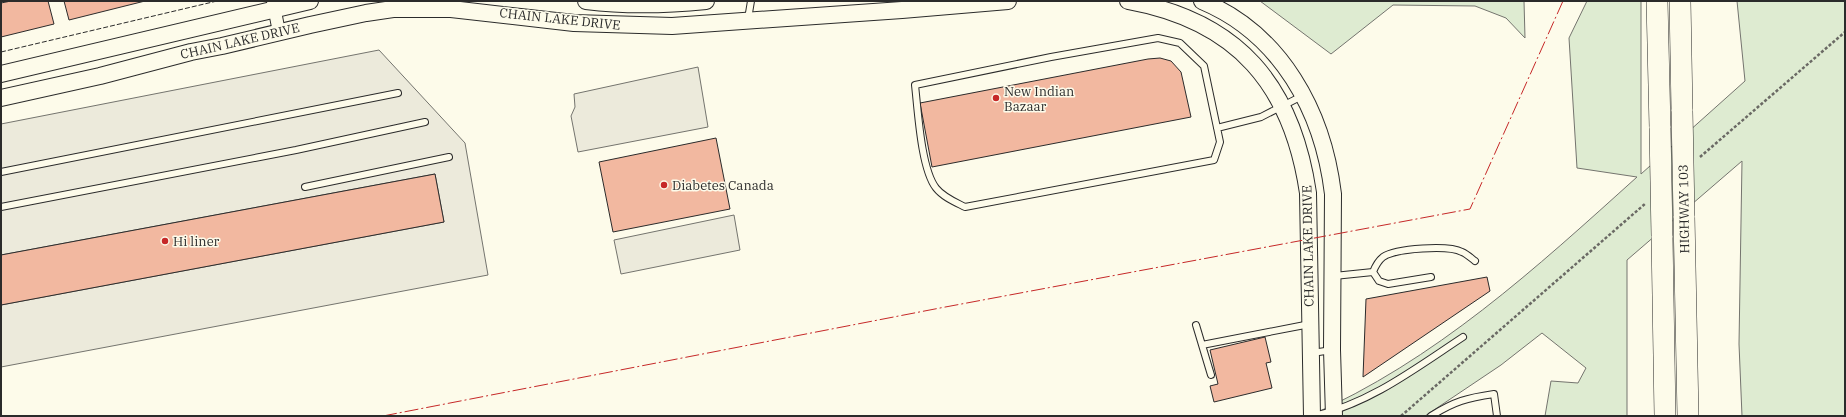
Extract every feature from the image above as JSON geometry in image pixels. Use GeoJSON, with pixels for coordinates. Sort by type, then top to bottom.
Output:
{"type":"FeatureCollection","features":[{"type":"Feature","properties":{"kind":"highway","name":"HIGHWAY 103"},"geometry":{"type":"LineString","coordinates":[[1657,1],[1665,416]]}},
{"type":"Feature","properties":{"kind":"highway","name":"HIGHWAY 103"},"geometry":{"type":"LineString","coordinates":[[1680,1],[1688,416]]}},
{"type":"Feature","properties":{"kind":"highway"},"geometry":{"type":"LineString","coordinates":[[1656,416],[1664,380]]}},
{"type":"Feature","properties":{"kind":"street","name":"CHAIN LAKE DRIVE"},"geometry":{"type":"LineString","coordinates":[[1,74],[274,5],[310,1]]}},
{"type":"Feature","properties":{"kind":"street","name":"CHAIN LAKE DRIVE"},"geometry":{"type":"LineString","coordinates":[[586,1],[625,5],[680,4],[706,1]]}},
{"type":"Feature","properties":{"kind":"street","name":"CHAIN LAKE DRIVE"},"geometry":{"type":"LineString","coordinates":[[1,98],[100,76],[191,52],[279,32],[366,13],[427,4],[607,25],[672,26],[1008,1]]}},
{"type":"Feature","properties":{"kind":"street","name":"CHAIN LAKE DRIVE"},"geometry":{"type":"LineString","coordinates":[[1128,1],[1174,12],[1225,39],[1248,57],[1266,78],[1284,106],[1296,136],[1304,162],[1308,193],[1310,353],[1313,416]]}},
{"type":"Feature","properties":{"kind":"street","name":"CHAIN LAKE DRIVE"},"geometry":{"type":"LineString","coordinates":[[1202,1],[1226,13],[1257,35],[1276,54],[1304,96],[1323,142],[1330,170],[1333,194],[1332,350],[1334,414]]}},
{"type":"Feature","properties":{"kind":"street"},"geometry":{"type":"LineString","coordinates":[[274,5],[279,32]]}},
{"type":"Feature","properties":{"kind":"lane"},"geometry":{"type":"LineString","coordinates":[[748,21],[750,1]]}},
{"type":"Feature","properties":{"kind":"lane"},"geometry":{"type":"LineString","coordinates":[[1158,38],[1180,43],[1204,66],[1217,128],[1220,142],[1214,160],[965,207],[945,196],[936,188],[924,160],[915,85],[1051,57],[1158,38]]}},
{"type":"Feature","properties":{"kind":"lane"},"geometry":{"type":"LineString","coordinates":[[1,172],[398,93]]}},
{"type":"Feature","properties":{"kind":"lane"},"geometry":{"type":"LineString","coordinates":[[1217,128],[1261,117],[1304,96]]}},
{"type":"Feature","properties":{"kind":"lane"},"geometry":{"type":"LineString","coordinates":[[1,207],[296,150],[425,122]]}},
{"type":"Feature","properties":{"kind":"lane"},"geometry":{"type":"LineString","coordinates":[[304,187],[449,158]]}},
{"type":"Feature","properties":{"kind":"lane"},"geometry":{"type":"LineString","coordinates":[[1373,272],[1377,263],[1384,256],[1401,252],[1446,248],[1462,252],[1475,261]]}},
{"type":"Feature","properties":{"kind":"lane"},"geometry":{"type":"LineString","coordinates":[[1332,276],[1373,272]]}},
{"type":"Feature","properties":{"kind":"lane"},"geometry":{"type":"LineString","coordinates":[[1373,272],[1378,281],[1388,284],[1431,277]]}},
{"type":"Feature","properties":{"kind":"lane"},"geometry":{"type":"LineString","coordinates":[[1202,345],[1310,324]]}},
{"type":"Feature","properties":{"kind":"lane"},"geometry":{"type":"LineString","coordinates":[[1196,325],[1211,375]]}},
{"type":"Feature","properties":{"kind":"lane"},"geometry":{"type":"LineString","coordinates":[[1313,416],[1334,414],[1377,392],[1463,337]]}},
{"type":"Feature","properties":{"kind":"lane"},"geometry":{"type":"LineString","coordinates":[[1310,353],[1332,350]]}},
{"type":"Feature","properties":{"kind":"lane"},"geometry":{"type":"LineString","coordinates":[[1431,416],[1451,404],[1466,398],[1494,394],[1497,416]]}},
{"type":"Feature","properties":{"kind":"path"},"geometry":{"type":"LineString","coordinates":[[1698,158],[1845,32]]}},
{"type":"Feature","properties":{"kind":"path"},"geometry":{"type":"LineString","coordinates":[[1401,416],[1650,199]]}},
{"type":"Feature","properties":{"kind":"green space"},"geometry":{"type":"Polygon","coordinates":[[[1260,1],[1524,1],[1525,38],[1506,18],[1475,6],[1393,5],[1331,54],[1260,1]]]}},
{"type":"Feature","properties":{"kind":"green space"},"geometry":{"type":"Polygon","coordinates":[[[1587,1],[1641,1],[1641,174],[1745,81],[1737,1],[1845,1],[1845,416],[1742,416],[1739,344],[1742,161],[1627,260],[1627,416],[1545,416],[1551,381],[1578,383],[1586,368],[1542,333],[1501,365],[1425,416],[1309,416],[1355,394],[1442,340],[1522,278],[1637,177],[1577,168],[1569,38],[1587,1]]]}},
{"type":"Feature","properties":{"kind":"shaded area"},"geometry":{"type":"Polygon","coordinates":[[[379,50],[465,143],[488,275],[1,367],[1,305],[444,222],[435,174],[1,255],[1,124],[379,50]]]}},
{"type":"Feature","properties":{"kind":"shaded area"},"geometry":{"type":"Polygon","coordinates":[[[698,67],[708,127],[578,152],[571,116],[575,107],[574,94],[698,67]]]}},
{"type":"Feature","properties":{"kind":"shaded area"},"geometry":{"type":"Polygon","coordinates":[[[734,215],[740,250],[621,274],[614,240],[734,215]]]}},
{"type":"Feature","properties":{"kind":"building"},"geometry":{"type":"Polygon","coordinates":[[[11,1],[48,1],[54,24],[1,37],[1,3],[11,1]]]}},
{"type":"Feature","properties":{"kind":"building"},"geometry":{"type":"Polygon","coordinates":[[[64,1],[145,1],[69,20],[64,1]]]}},
{"type":"Feature","properties":{"kind":"building"},"geometry":{"type":"Polygon","coordinates":[[[1160,58],[1171,61],[1181,72],[1191,117],[932,167],[920,103],[1148,59],[1160,58]]]}},
{"type":"Feature","properties":{"kind":"building","name":"Diabetes Canada"},"geometry":{"type":"Polygon","coordinates":[[[716,138],[730,209],[613,232],[599,162],[716,138]]]}},
{"type":"Feature","properties":{"kind":"building"},"geometry":{"type":"Polygon","coordinates":[[[435,174],[444,222],[1,305],[1,255],[435,174]]]}},
{"type":"Feature","properties":{"kind":"building"},"geometry":{"type":"Polygon","coordinates":[[[1487,277],[1490,291],[1363,377],[1366,299],[1487,277]]]}},
{"type":"Feature","properties":{"kind":"building"},"geometry":{"type":"Polygon","coordinates":[[[1265,337],[1271,362],[1266,363],[1272,388],[1214,402],[1210,386],[1218,384],[1210,350],[1265,337]]]}},
{"type":"Feature","properties":{"kind":"fence"},"geometry":{"type":"LineString","coordinates":[[1,52],[217,1]]}},
{"type":"Feature","properties":{"kind":"power"},"geometry":{"type":"LineString","coordinates":[[383,416],[940,308],[1470,209],[1563,1]]}},
{"type":"Feature","properties":{"kind":"place","name":"New Indian Bazaar"},"geometry":{"type":"Point","coordinates":[996,98]}},
{"type":"Feature","properties":{"kind":"place","name":"Diabetes Canada"},"geometry":{"type":"Point","coordinates":[664,185]}},
{"type":"Feature","properties":{"kind":"place","name":"Hi liner"},"geometry":{"type":"Point","coordinates":[165,241]}}]}
